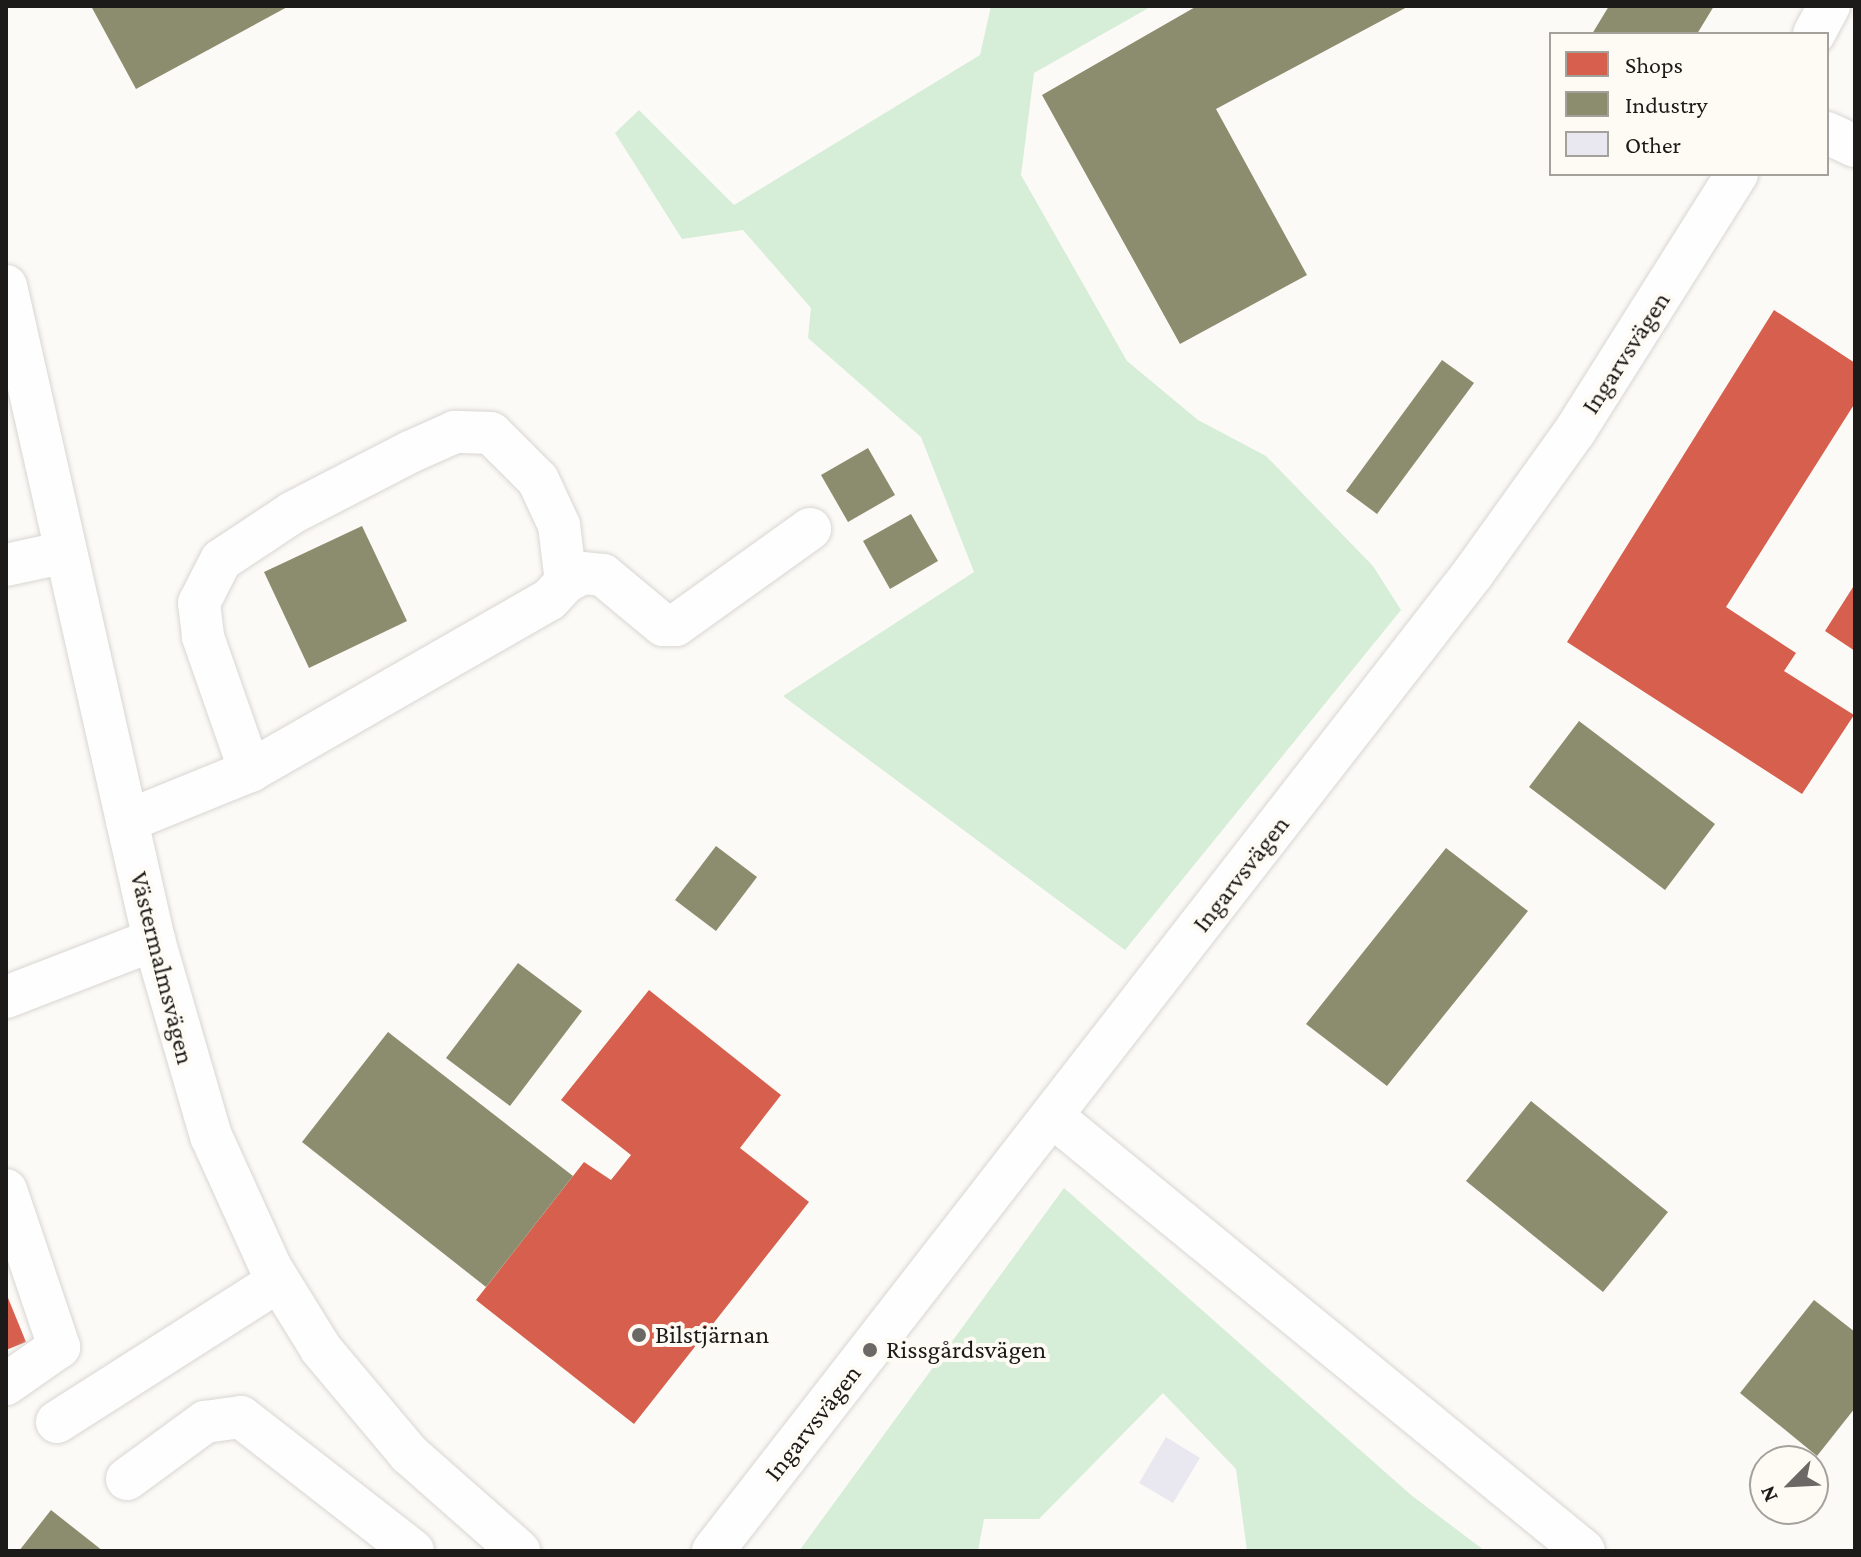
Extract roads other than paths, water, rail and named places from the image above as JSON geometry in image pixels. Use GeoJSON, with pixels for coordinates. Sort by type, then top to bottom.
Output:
{"type":"FeatureCollection","features":[{"type":"Feature","properties":{"kind":"street"},"geometry":{"type":"LineString","coordinates":[[1815,32],[1829,6]]}},
{"type":"Feature","properties":{"kind":"street"},"geometry":{"type":"LineString","coordinates":[[1829,134],[1855,146]]}},
{"type":"Feature","properties":{"kind":"street","name":"Ingarvsvägen"},"geometry":{"type":"LineString","coordinates":[[713,1551],[1474,572],[1583,418],[1736,176]]}},
{"type":"Feature","properties":{"kind":"street","name":"Västermalmsvägen"},"geometry":{"type":"LineString","coordinates":[[7,297],[154,940],[193,1085],[278,1281],[362,1402],[519,1551]]}},
{"type":"Feature","properties":{"kind":"street"},"geometry":{"type":"LineString","coordinates":[[250,771],[203,637],[199,603],[221,560],[292,513],[455,432],[491,433],[538,480],[559,525],[566,582]]}},
{"type":"Feature","properties":{"kind":"street"},"geometry":{"type":"LineString","coordinates":[[127,821],[250,771],[549,600],[566,582],[582,573],[603,575],[663,625],[676,625],[810,529]]}},
{"type":"Feature","properties":{"kind":"street"},"geometry":{"type":"LineString","coordinates":[[6,565],[66,552]]}},
{"type":"Feature","properties":{"kind":"street"},"geometry":{"type":"LineString","coordinates":[[6,997],[154,940]]}},
{"type":"Feature","properties":{"kind":"street"},"geometry":{"type":"LineString","coordinates":[[1052,1116],[1584,1551]]}},
{"type":"Feature","properties":{"kind":"street"},"geometry":{"type":"LineString","coordinates":[[6,1190],[59,1347],[6,1384]]}},
{"type":"Feature","properties":{"kind":"street"},"geometry":{"type":"LineString","coordinates":[[57,1422],[278,1281]]}},
{"type":"Feature","properties":{"kind":"street"},"geometry":{"type":"LineString","coordinates":[[127,1479],[205,1422],[241,1417],[413,1551]]}},
{"type":"Feature","properties":{"kind":"place","name":"Bilstjärnan"},"geometry":{"type":"Point","coordinates":[639,1335]}},
{"type":"Feature","properties":{"kind":"place","name":"Rissgårdsvägen"},"geometry":{"type":"Point","coordinates":[870,1350]}}]}
